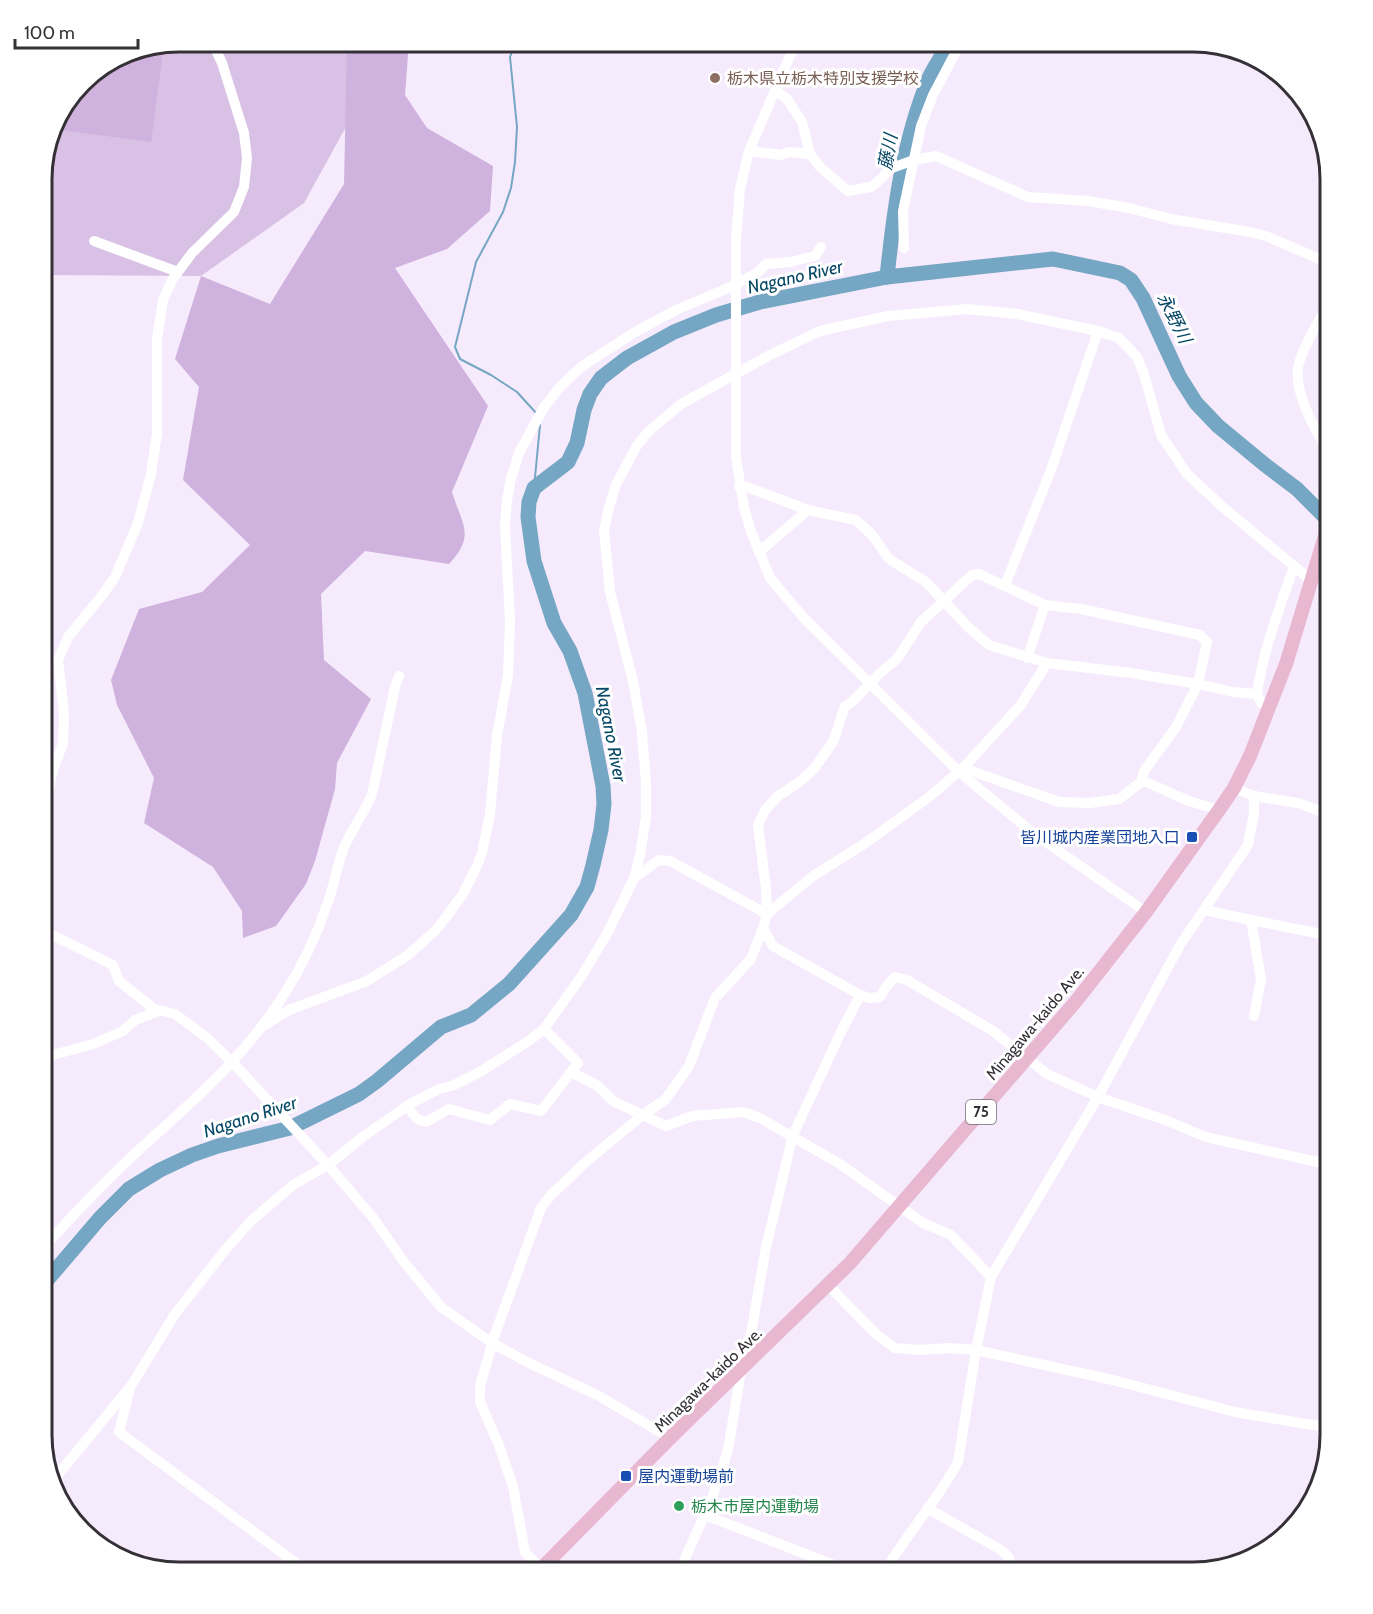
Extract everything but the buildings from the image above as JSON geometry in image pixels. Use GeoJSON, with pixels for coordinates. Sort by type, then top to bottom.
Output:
{"type":"FeatureCollection","features":[{"type":"Feature","properties":{"kind":"main road","name":"Minagawa-kaido Ave."},"geometry":{"type":"LineString","coordinates":[[549,1562],[670,1438],[829,1286],[1027,1059],[1146,912],[1234,788],[1250,756],[1289,656],[1320,554]]}},
{"type":"Feature","properties":{"kind":"street"},"geometry":{"type":"LineString","coordinates":[[53,771],[63,743],[64,713],[58,660],[68,637],[115,577],[138,523],[151,474],[157,434],[157,339],[163,300],[178,272],[192,253],[234,212],[244,187],[247,170],[246,147],[237,108],[217,52]]}},
{"type":"Feature","properties":{"kind":"street"},"geometry":{"type":"LineString","coordinates":[[791,53],[749,151],[738,211],[735,288],[736,457],[744,508],[759,552],[770,578],[803,617],[961,770],[1033,833],[1146,912]]}},
{"type":"Feature","properties":{"kind":"street"},"geometry":{"type":"LineString","coordinates":[[904,248],[903,211],[921,126],[933,95],[955,53]]}},
{"type":"Feature","properties":{"kind":"street"},"geometry":{"type":"LineString","coordinates":[[775,90],[787,99],[802,122],[810,154],[820,168],[848,191],[871,187],[889,169],[914,160],[936,156],[1028,197],[1089,201],[1172,219],[1250,232],[1266,236],[1320,259]]}},
{"type":"Feature","properties":{"kind":"street"},"geometry":{"type":"LineString","coordinates":[[749,151],[781,155],[788,152],[810,154]]}},
{"type":"Feature","properties":{"kind":"street"},"geometry":{"type":"LineString","coordinates":[[94,241],[178,272]]}},
{"type":"Feature","properties":{"kind":"street"},"geometry":{"type":"LineString","coordinates":[[260,1029],[289,1010],[367,981],[408,955],[435,931],[463,894],[482,853],[490,814],[497,736],[508,675],[510,620],[505,525],[511,478],[519,453],[543,409],[559,388],[581,368],[645,326],[676,310],[735,288],[766,264],[790,262],[815,256],[821,247]]}},
{"type":"Feature","properties":{"kind":"street"},"geometry":{"type":"LineString","coordinates":[[59,1474],[131,1386],[175,1314],[236,1236],[293,1185],[327,1165],[407,1106],[439,1089],[452,1086],[480,1072],[544,1029],[581,977],[607,934],[634,878],[646,817],[642,732],[633,681],[610,592],[604,531],[616,485],[636,447],[648,432],[681,404],[736,370],[820,331],[888,316],[967,309],[1017,314],[1098,331],[1119,338],[1137,357],[1161,435],[1188,474],[1294,566],[1313,578]]}},
{"type":"Feature","properties":{"kind":"street"},"geometry":{"type":"LineString","coordinates":[[1320,320],[1299,361],[1298,373],[1309,421],[1320,437]]}},
{"type":"Feature","properties":{"kind":"street"},"geometry":{"type":"LineString","coordinates":[[1005,585],[1051,470],[1098,331]]}},
{"type":"Feature","properties":{"kind":"street"},"geometry":{"type":"LineString","coordinates":[[739,487],[747,487],[808,510],[856,520],[873,536],[889,559],[926,582],[968,627],[989,645],[1047,663],[1257,694]]}},
{"type":"Feature","properties":{"kind":"street"},"geometry":{"type":"LineString","coordinates":[[759,552],[808,510]]}},
{"type":"Feature","properties":{"kind":"street"},"geometry":{"type":"LineString","coordinates":[[1270,707],[1261,703],[1257,694],[1259,678],[1294,566]]}},
{"type":"Feature","properties":{"kind":"street"},"geometry":{"type":"LineString","coordinates":[[533,1562],[525,1552],[513,1486],[480,1402],[480,1386],[492,1342],[541,1208],[551,1195],[587,1161],[644,1114],[665,1100],[689,1066],[715,998],[751,959],[767,914],[764,860],[758,825],[765,810],[778,796],[814,769],[833,742],[845,706],[897,659],[921,622],[972,575],[979,574],[1045,605],[1081,609],[1200,635],[1207,642],[1198,684],[1176,727],[1144,771],[1141,782],[1119,799],[1090,803],[1059,802],[961,770]]}},
{"type":"Feature","properties":{"kind":"street"},"geometry":{"type":"LineString","coordinates":[[1027,658],[1045,605]]}},
{"type":"Feature","properties":{"kind":"street"},"geometry":{"type":"LineString","coordinates":[[767,914],[813,876],[864,844],[930,796],[961,770],[1020,706],[1047,663]]}},
{"type":"Feature","properties":{"kind":"street"},"geometry":{"type":"LineString","coordinates":[[52,1238],[116,1172],[233,1064],[283,997],[312,946],[329,902],[342,853],[372,794],[399,676]]}},
{"type":"Feature","properties":{"kind":"street"},"geometry":{"type":"LineString","coordinates":[[1141,782],[1219,810]]}},
{"type":"Feature","properties":{"kind":"street"},"geometry":{"type":"LineString","coordinates":[[1234,788],[1254,796],[1298,803],[1320,811]]}},
{"type":"Feature","properties":{"kind":"street"},"geometry":{"type":"LineString","coordinates":[[890,1562],[958,1462],[976,1350],[991,1277],[1098,1097],[1180,945],[1248,845],[1254,813],[1254,796]]}},
{"type":"Feature","properties":{"kind":"street"},"geometry":{"type":"LineString","coordinates":[[634,878],[658,860],[670,861],[767,914]]}},
{"type":"Feature","properties":{"kind":"street"},"geometry":{"type":"LineString","coordinates":[[1204,910],[1320,934]]}},
{"type":"Feature","properties":{"kind":"street"},"geometry":{"type":"LineString","coordinates":[[1251,920],[1261,979],[1254,1016]]}},
{"type":"Feature","properties":{"kind":"street"},"geometry":{"type":"LineString","coordinates":[[763,928],[773,946],[860,995],[880,998],[895,977],[907,980],[993,1032],[1047,1074],[1098,1097],[1206,1137],[1320,1163]]}},
{"type":"Feature","properties":{"kind":"street"},"geometry":{"type":"LineString","coordinates":[[52,935],[113,965],[119,981],[159,1011],[175,1014],[206,1037],[327,1165],[374,1219],[404,1262],[441,1308],[527,1362],[599,1396],[670,1438]]}},
{"type":"Feature","properties":{"kind":"street"},"geometry":{"type":"LineString","coordinates":[[684,1562],[705,1515],[728,1450],[766,1246],[792,1135],[860,995]]}},
{"type":"Feature","properties":{"kind":"street"},"geometry":{"type":"LineString","coordinates":[[52,1055],[93,1044],[123,1031],[135,1020],[159,1011]]}},
{"type":"Feature","properties":{"kind":"street"},"geometry":{"type":"LineString","coordinates":[[407,1106],[417,1119],[426,1122],[449,1109],[490,1120],[510,1104],[541,1111],[578,1064],[544,1029]]}},
{"type":"Feature","properties":{"kind":"street"},"geometry":{"type":"LineString","coordinates":[[571,1072],[598,1086],[613,1101],[666,1126],[692,1116],[743,1112],[760,1118],[840,1164],[923,1223],[951,1235],[991,1277]]}},
{"type":"Feature","properties":{"kind":"street"},"geometry":{"type":"LineString","coordinates":[[829,1286],[877,1335],[895,1348],[976,1350],[1113,1380],[1235,1412],[1320,1426]]}},
{"type":"Feature","properties":{"kind":"street"},"geometry":{"type":"LineString","coordinates":[[131,1386],[119,1432],[294,1562]]}},
{"type":"Feature","properties":{"kind":"street"},"geometry":{"type":"LineString","coordinates":[[927,1508],[1001,1550],[1009,1558],[1009,1562]]}},
{"type":"Feature","properties":{"kind":"street"},"geometry":{"type":"LineString","coordinates":[[705,1515],[826,1562]]}},
{"type":"Feature","properties":{"kind":"shaded area"},"geometry":{"type":"Polygon","coordinates":[[[179,52],[355,52],[352,116],[304,203],[201,276],[53,275],[54,163],[62,131],[74,109],[96,84],[109,74],[146,57],[179,52]]]}},
{"type":"Feature","properties":{"kind":"shaded area"},"geometry":{"type":"Polygon","coordinates":[[[347,52],[408,52],[405,95],[427,128],[493,166],[490,211],[447,249],[395,268],[488,406],[452,492],[463,522],[464,537],[457,554],[449,564],[365,551],[321,594],[324,660],[371,699],[337,763],[335,789],[315,861],[306,884],[276,926],[243,938],[242,911],[213,867],[144,823],[154,778],[117,705],[111,680],[139,609],[202,592],[250,545],[183,480],[199,387],[175,359],[201,276],[270,304],[344,184],[347,52]]]}},
{"type":"Feature","properties":{"kind":"shaded area"},"geometry":{"type":"Polygon","coordinates":[[[163,54],[151,142],[62,130],[79,102],[109,74],[139,59],[163,54]]]}},
{"type":"Feature","properties":{"kind":"waterway"},"geometry":{"type":"LineString","coordinates":[[512,52],[510,57],[517,127],[511,188],[503,212],[476,262],[455,347],[460,359],[517,392],[537,414]]}},
{"type":"Feature","properties":{"kind":"waterway","name":"藤川"},"geometry":{"type":"LineString","coordinates":[[887,277],[901,176],[912,126],[929,78],[944,53]]}},
{"type":"Feature","properties":{"kind":"waterway","name":"Nagano River"},"geometry":{"type":"LineString","coordinates":[[52,1274],[100,1218],[129,1189],[160,1170],[218,1146],[290,1128],[359,1094],[441,1027],[471,1015],[509,984],[571,915],[587,887],[593,865],[601,830],[604,804],[603,786],[585,693],[570,651],[554,623],[534,561],[528,517],[529,502],[534,488],[568,462],[577,443],[590,394],[601,378],[627,358],[674,332],[716,315],[760,302],[887,277],[1053,259],[1120,273],[1131,280],[1143,298],[1179,376],[1196,403],[1218,426],[1297,489],[1320,512]]}},
{"type":"Feature","properties":{"kind":"waterway"},"geometry":{"type":"LineString","coordinates":[[534,488],[540,425]]}},
{"type":"Feature","properties":{"kind":"place","name":"栃木県立栃木特別支援学校"},"geometry":{"type":"Point","coordinates":[715,78]}},
{"type":"Feature","properties":{"kind":"place","name":"皆川城内産業団地入口"},"geometry":{"type":"Point","coordinates":[1192,837]}},
{"type":"Feature","properties":{"kind":"place","name":"屋内運動場前"},"geometry":{"type":"Point","coordinates":[626,1476]}},
{"type":"Feature","properties":{"kind":"place","name":"栃木市屋内運動場"},"geometry":{"type":"Point","coordinates":[679,1506]}},
{"type":"Feature","properties":{"kind":"water label","name":"永野川"},"geometry":{"type":"Point","coordinates":[1174,318]}}]}
